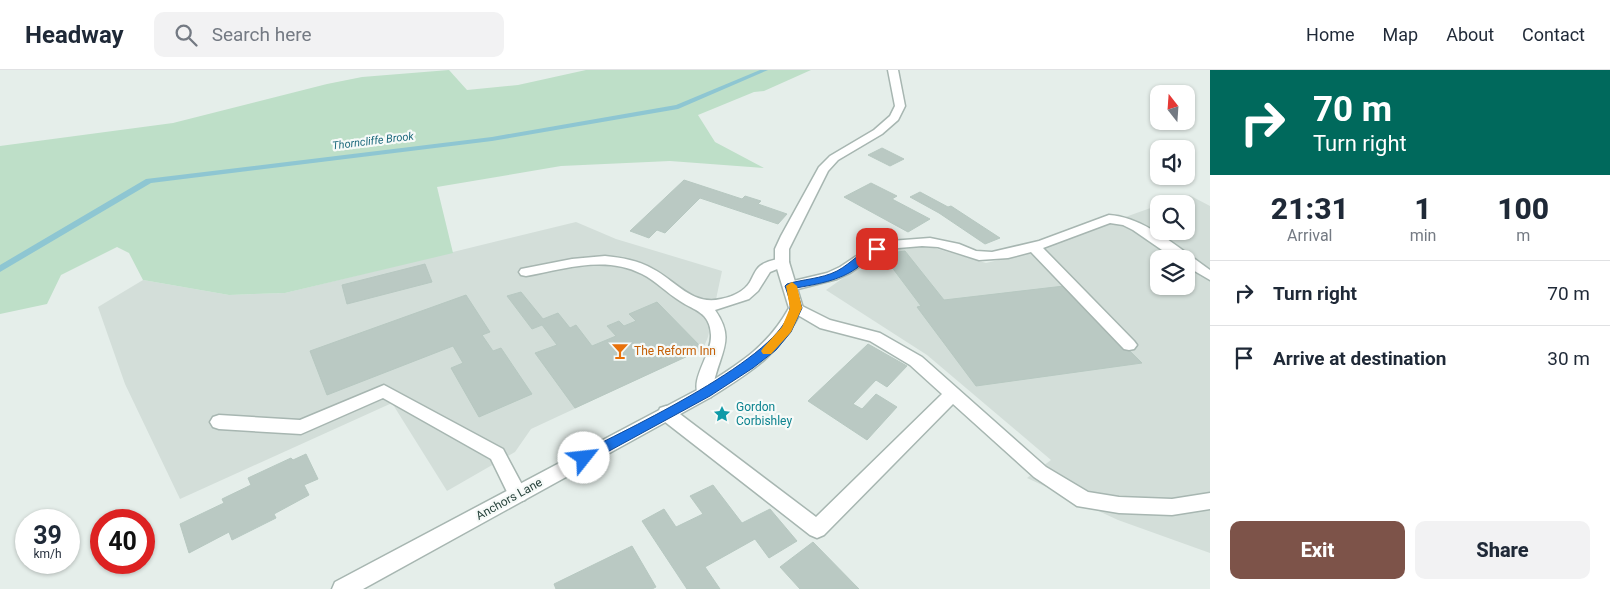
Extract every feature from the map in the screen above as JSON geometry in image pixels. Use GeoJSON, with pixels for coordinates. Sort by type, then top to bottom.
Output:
{"type":"FeatureCollection","features":[{"type":"Feature","properties":{"kind":"street"},"geometry":{"type":"LineString","coordinates":[[893,70],[900,106],[894,118],[878,132],[834,158],[823,169],[787,236],[782,249],[782,262],[796,308],[825,324],[875,337],[916,361],[1040,472],[1084,500],[1120,506],[1172,507],[1210,500]]}},
{"type":"Feature","properties":{"kind":"street"},"geometry":{"type":"LineString","coordinates":[[790,286],[822,280],[840,274],[853,266],[867,253],[888,245],[935,242],[978,256],[995,256],[1033,246],[1109,219],[1117,218],[1130,222],[1171,250]]}},
{"type":"Feature","properties":{"kind":"street"},"geometry":{"type":"LineString","coordinates":[[1033,246],[1128,345]]}},
{"type":"Feature","properties":{"kind":"street"},"geometry":{"type":"LineString","coordinates":[[526,272],[585,260],[616,261],[648,270],[685,298],[704,306],[732,302],[752,290],[758,276],[769,265],[782,262]]}},
{"type":"Feature","properties":{"kind":"street"},"geometry":{"type":"LineString","coordinates":[[1195,266],[1210,276]]}},
{"type":"Feature","properties":{"kind":"street"},"geometry":{"type":"LineString","coordinates":[[704,306],[717,327],[719,343],[704,384],[705,393]]}},
{"type":"Feature","properties":{"kind":"street","name":"Anchors Lane"},"geometry":{"type":"LineString","coordinates":[[342,589],[705,393],[749,365],[772,347],[787,329],[796,308]]}},
{"type":"Feature","properties":{"kind":"street"},"geometry":{"type":"LineString","coordinates":[[219,422],[301,427],[384,391],[497,454],[518,494]]}},
{"type":"Feature","properties":{"kind":"street"},"geometry":{"type":"LineString","coordinates":[[666,413],[817,529],[952,394]]}},
{"type":"Feature","properties":{"kind":"shaded area"},"geometry":{"type":"Polygon","coordinates":[[[1195,198],[1210,206],[1210,553],[1118,520],[1027,478],[1051,460],[927,355],[826,290],[886,248],[924,245],[986,263],[1016,256],[1150,208],[1150,240],[1195,240],[1195,198]]]}},
{"type":"Feature","properties":{"kind":"shaded area"},"geometry":{"type":"Polygon","coordinates":[[[576,222],[616,239],[722,271],[708,337],[703,349],[531,429],[515,452],[447,491],[392,403],[180,499],[125,384],[98,307],[143,280],[229,295],[285,293],[576,222]]]}},
{"type":"Feature","properties":{"kind":"green space"},"geometry":{"type":"Polygon","coordinates":[[[449,70],[467,90],[518,85],[586,70],[811,70],[764,91],[754,92],[698,115],[715,142],[764,168],[670,161],[561,166],[437,187],[453,253],[285,293],[229,295],[143,280],[129,253],[117,247],[61,275],[47,304],[0,314],[0,146],[173,123],[362,77],[449,70]]]}},
{"type":"Feature","properties":{"kind":"building"},"geometry":{"type":"Polygon","coordinates":[[[882,148],[904,159],[890,166],[868,155],[882,148]]]}},
{"type":"Feature","properties":{"kind":"building"},"geometry":{"type":"Polygon","coordinates":[[[684,180],[742,199],[745,196],[761,201],[758,204],[787,214],[778,224],[700,198],[665,233],[657,230],[649,238],[630,231],[684,180]]]}},
{"type":"Feature","properties":{"kind":"building"},"geometry":{"type":"Polygon","coordinates":[[[871,183],[897,196],[892,199],[930,219],[908,232],[844,197],[871,183]]]}},
{"type":"Feature","properties":{"kind":"building"},"geometry":{"type":"Polygon","coordinates":[[[920,192],[948,207],[951,206],[1000,238],[985,244],[939,213],[910,197],[920,192]]]}},
{"type":"Feature","properties":{"kind":"building"},"geometry":{"type":"Polygon","coordinates":[[[905,251],[944,300],[1064,286],[1142,363],[976,386],[917,307],[921,306],[882,254],[905,251]]]}},
{"type":"Feature","properties":{"kind":"building"},"geometry":{"type":"Polygon","coordinates":[[[425,264],[432,282],[347,304],[342,285],[425,264]]]}},
{"type":"Feature","properties":{"kind":"building","name":"The Reform Inn"},"geometry":{"type":"Polygon","coordinates":[[[521,292],[543,319],[558,313],[570,328],[576,325],[592,346],[616,336],[607,326],[619,321],[624,326],[636,321],[629,314],[657,302],[703,349],[575,408],[535,353],[557,345],[542,325],[532,329],[507,296],[521,292]]]}},
{"type":"Feature","properties":{"kind":"building"},"geometry":{"type":"Polygon","coordinates":[[[466,295],[490,332],[482,335],[493,351],[501,348],[532,394],[479,417],[451,368],[463,363],[453,346],[327,395],[310,351],[466,295]]]}},
{"type":"Feature","properties":{"kind":"building"},"geometry":{"type":"Polygon","coordinates":[[[868,344],[907,366],[887,387],[876,380],[853,404],[862,409],[876,394],[897,407],[867,440],[808,401],[868,344]]]}},
{"type":"Feature","properties":{"kind":"building"},"geometry":{"type":"Polygon","coordinates":[[[306,454],[318,479],[304,485],[309,495],[274,514],[276,518],[232,540],[229,532],[189,553],[180,524],[224,503],[222,499],[251,485],[248,478],[291,458],[293,460],[306,454]]]}},
{"type":"Feature","properties":{"kind":"building"},"geometry":{"type":"Polygon","coordinates":[[[713,485],[742,523],[770,509],[797,541],[769,558],[755,539],[705,567],[720,589],[687,589],[642,521],[664,509],[676,527],[703,514],[690,496],[713,485]]]}},
{"type":"Feature","properties":{"kind":"building"},"geometry":{"type":"Polygon","coordinates":[[[813,542],[859,589],[800,589],[780,567],[813,542]]]}},
{"type":"Feature","properties":{"kind":"building"},"geometry":{"type":"Polygon","coordinates":[[[632,546],[656,587],[652,589],[556,589],[554,584],[632,546]]]}},
{"type":"Feature","properties":{"kind":"waterway","name":"Thorncliffe Brook"},"geometry":{"type":"LineString","coordinates":[[0,269],[149,181],[492,139],[678,107],[765,70]]}},
{"type":"Feature","properties":{"kind":"slow traffic"},"geometry":{"type":"LineString","coordinates":[[767,351],[787,329],[796,308],[790,286],[792,286]]}},
{"type":"Feature","properties":{"kind":"place","name":"The Reform Inn"},"geometry":{"type":"Point","coordinates":[620,351]}},
{"type":"Feature","properties":{"kind":"place","name":"Gordon Corbishley"},"geometry":{"type":"Point","coordinates":[722,414]}},
{"type":"Feature","properties":{"kind":"route"},"geometry":{"type":"LineString","coordinates":[[584,458],[705,393],[749,365],[772,347],[787,329],[796,308],[790,286],[822,280],[840,274],[853,266],[867,253],[877,249]]}}]}
